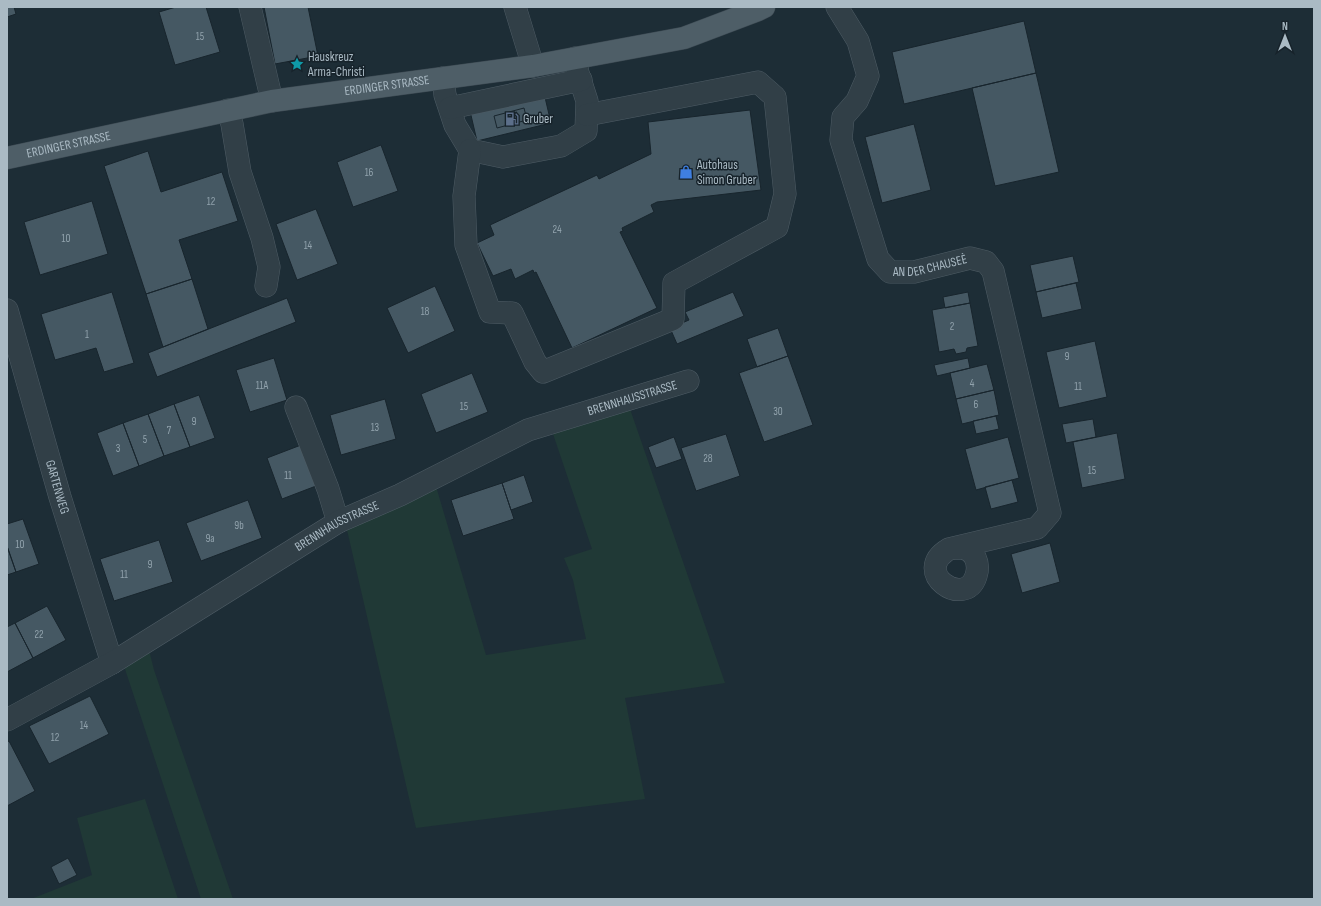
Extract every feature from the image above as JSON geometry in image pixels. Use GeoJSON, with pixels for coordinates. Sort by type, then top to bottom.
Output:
{"type":"FeatureCollection","features":[{"type":"Feature","properties":{"kind":"main road","name":"ERDINGER STRASSE"},"geometry":{"type":"LineString","coordinates":[[7,158],[272,101],[533,66],[684,38],[764,7]]}},
{"type":"Feature","properties":{"kind":"street"},"geometry":{"type":"LineString","coordinates":[[250,7],[272,101]]}},
{"type":"Feature","properties":{"kind":"street"},"geometry":{"type":"LineString","coordinates":[[515,7],[533,66]]}},
{"type":"Feature","properties":{"kind":"street","name":"AN DER CHAUSEÈ"},"geometry":{"type":"LineString","coordinates":[[836,7],[858,41],[868,76],[857,101],[843,117],[841,140],[878,258],[890,272],[914,272],[970,258],[986,262],[993,271],[1050,513],[1037,528],[949,549]]}},
{"type":"Feature","properties":{"kind":"street"},"geometry":{"type":"LineString","coordinates":[[470,150],[503,157],[562,146],[586,130],[587,101],[575,58]]}},
{"type":"Feature","properties":{"kind":"street"},"geometry":{"type":"LineString","coordinates":[[443,78],[445,95],[455,125],[470,150],[464,196],[466,245],[490,312],[512,313],[536,362],[544,372],[673,319],[674,283],[777,227],[785,194],[775,97],[758,82],[587,115]]}},
{"type":"Feature","properties":{"kind":"street"},"geometry":{"type":"LineString","coordinates":[[450,108],[581,80]]}},
{"type":"Feature","properties":{"kind":"street"},"geometry":{"type":"LineString","coordinates":[[228,110],[232,124],[240,172],[262,238],[269,268],[266,286]]}},
{"type":"Feature","properties":{"kind":"street","name":"GARTENWEG"},"geometry":{"type":"LineString","coordinates":[[7,310],[60,497],[112,663]]}},
{"type":"Feature","properties":{"kind":"street","name":"BRENNHAUSSTRASSE"},"geometry":{"type":"LineString","coordinates":[[7,720],[112,663],[338,522],[400,495],[528,430],[688,380]]}},
{"type":"Feature","properties":{"kind":"street"},"geometry":{"type":"LineString","coordinates":[[296,407],[328,489],[338,522]]}},
{"type":"Feature","properties":{"kind":"green space"},"geometry":{"type":"Polygon","coordinates":[[[630,409],[725,683],[625,698],[645,799],[416,828],[347,530],[435,483],[486,655],[586,639],[573,580],[564,558],[592,549],[552,431],[630,409]]]}},
{"type":"Feature","properties":{"kind":"green space"},"geometry":{"type":"Polygon","coordinates":[[[148,646],[154,670],[233,899],[201,899],[123,663],[148,646]]]}},
{"type":"Feature","properties":{"kind":"green space"},"geometry":{"type":"Polygon","coordinates":[[[145,799],[178,899],[31,899],[92,875],[77,818],[145,799]]]}},
{"type":"Feature","properties":{"kind":"building"},"geometry":{"type":"Polygon","coordinates":[[[7,7],[14,7],[16,14],[7,17],[7,7]]]}},
{"type":"Feature","properties":{"kind":"building"},"geometry":{"type":"Polygon","coordinates":[[[176,7],[206,7],[220,52],[175,65],[159,12],[176,7]]]}},
{"type":"Feature","properties":{"kind":"building"},"geometry":{"type":"Polygon","coordinates":[[[264,7],[308,7],[318,56],[275,64],[264,7]]]}},
{"type":"Feature","properties":{"kind":"building"},"geometry":{"type":"Polygon","coordinates":[[[1024,21],[1036,73],[904,104],[892,52],[1024,21]]]}},
{"type":"Feature","properties":{"kind":"building"},"geometry":{"type":"Polygon","coordinates":[[[1036,73],[1059,172],[995,186],[972,88],[1036,73]]]}},
{"type":"Feature","properties":{"kind":"building"},"geometry":{"type":"Polygon","coordinates":[[[544,93],[551,123],[477,141],[470,111],[544,93]]]}},
{"type":"Feature","properties":{"kind":"building"},"geometry":{"type":"Polygon","coordinates":[[[524,108],[527,120],[497,128],[494,116],[524,108]]]}},
{"type":"Feature","properties":{"kind":"building"},"geometry":{"type":"Polygon","coordinates":[[[750,110],[761,190],[657,202],[651,205],[654,212],[622,228],[623,231],[620,232],[657,308],[572,348],[536,272],[534,273],[533,270],[515,279],[511,269],[493,276],[477,243],[494,235],[490,225],[597,175],[599,179],[651,154],[648,122],[750,110]]]}},
{"type":"Feature","properties":{"kind":"building"},"geometry":{"type":"Polygon","coordinates":[[[914,124],[931,190],[882,203],[865,137],[914,124]]]}},
{"type":"Feature","properties":{"kind":"building"},"geometry":{"type":"Polygon","coordinates":[[[381,145],[398,191],[353,207],[337,162],[381,145]]]}},
{"type":"Feature","properties":{"kind":"building"},"geometry":{"type":"Polygon","coordinates":[[[148,151],[161,192],[222,172],[238,221],[179,240],[192,279],[146,294],[104,166],[148,151]]]}},
{"type":"Feature","properties":{"kind":"building"},"geometry":{"type":"Polygon","coordinates":[[[92,201],[108,254],[40,275],[24,222],[92,201]]]}},
{"type":"Feature","properties":{"kind":"building"},"geometry":{"type":"Polygon","coordinates":[[[316,209],[338,264],[297,280],[276,224],[316,209]]]}},
{"type":"Feature","properties":{"kind":"building"},"geometry":{"type":"Polygon","coordinates":[[[1073,256],[1079,282],[1036,292],[1030,265],[1073,256]]]}},
{"type":"Feature","properties":{"kind":"building"},"geometry":{"type":"Polygon","coordinates":[[[192,279],[208,329],[163,347],[146,294],[192,279]]]}},
{"type":"Feature","properties":{"kind":"building"},"geometry":{"type":"Polygon","coordinates":[[[1076,283],[1082,309],[1042,318],[1036,292],[1076,283]]]}},
{"type":"Feature","properties":{"kind":"building"},"geometry":{"type":"Polygon","coordinates":[[[435,286],[455,331],[408,353],[387,308],[435,286]]]}},
{"type":"Feature","properties":{"kind":"building"},"geometry":{"type":"Polygon","coordinates":[[[112,292],[134,363],[104,372],[96,348],[55,360],[41,314],[112,292]]]}},
{"type":"Feature","properties":{"kind":"building"},"geometry":{"type":"Polygon","coordinates":[[[733,292],[744,316],[677,344],[670,328],[689,320],[685,312],[733,292]]]}},
{"type":"Feature","properties":{"kind":"building"},"geometry":{"type":"Polygon","coordinates":[[[968,292],[970,303],[945,308],[943,297],[968,292]]]}},
{"type":"Feature","properties":{"kind":"building"},"geometry":{"type":"Polygon","coordinates":[[[287,298],[296,322],[157,377],[148,353],[287,298]]]}},
{"type":"Feature","properties":{"kind":"building"},"geometry":{"type":"Polygon","coordinates":[[[970,303],[978,346],[967,348],[966,352],[956,354],[954,349],[939,352],[932,310],[970,303]]]}},
{"type":"Feature","properties":{"kind":"building"},"geometry":{"type":"Polygon","coordinates":[[[778,328],[788,356],[757,367],[747,339],[778,328]]]}},
{"type":"Feature","properties":{"kind":"building"},"geometry":{"type":"Polygon","coordinates":[[[1095,341],[1107,397],[1059,408],[1046,352],[1095,341]]]}},
{"type":"Feature","properties":{"kind":"building"},"geometry":{"type":"Polygon","coordinates":[[[788,356],[813,425],[764,442],[739,373],[788,356]]]}},
{"type":"Feature","properties":{"kind":"building"},"geometry":{"type":"Polygon","coordinates":[[[274,358],[287,400],[250,412],[236,370],[274,358]]]}},
{"type":"Feature","properties":{"kind":"building"},"geometry":{"type":"Polygon","coordinates":[[[968,358],[970,368],[937,376],[934,365],[968,358]]]}},
{"type":"Feature","properties":{"kind":"building"},"geometry":{"type":"Polygon","coordinates":[[[987,364],[994,390],[956,399],[950,373],[987,364]]]}},
{"type":"Feature","properties":{"kind":"building"},"geometry":{"type":"Polygon","coordinates":[[[472,373],[488,412],[436,433],[421,394],[472,373]]]}},
{"type":"Feature","properties":{"kind":"building"},"geometry":{"type":"Polygon","coordinates":[[[994,390],[999,415],[962,424],[956,399],[994,390]]]}},
{"type":"Feature","properties":{"kind":"building"},"geometry":{"type":"Polygon","coordinates":[[[199,395],[215,438],[190,447],[174,404],[199,395]]]}},
{"type":"Feature","properties":{"kind":"building"},"geometry":{"type":"Polygon","coordinates":[[[385,399],[396,439],[341,455],[330,415],[385,399]]]}},
{"type":"Feature","properties":{"kind":"building"},"geometry":{"type":"Polygon","coordinates":[[[174,404],[190,447],[164,456],[148,414],[174,404]]]}},
{"type":"Feature","properties":{"kind":"building"},"geometry":{"type":"Polygon","coordinates":[[[148,414],[164,456],[139,466],[123,423],[148,414]]]}},
{"type":"Feature","properties":{"kind":"building"},"geometry":{"type":"Polygon","coordinates":[[[996,416],[999,429],[976,434],[973,421],[996,416]]]}},
{"type":"Feature","properties":{"kind":"building"},"geometry":{"type":"Polygon","coordinates":[[[1093,419],[1096,437],[1066,443],[1062,424],[1093,419]]]}},
{"type":"Feature","properties":{"kind":"building"},"geometry":{"type":"Polygon","coordinates":[[[123,423],[139,466],[113,476],[97,433],[123,423]]]}},
{"type":"Feature","properties":{"kind":"building"},"geometry":{"type":"Polygon","coordinates":[[[1117,433],[1125,479],[1082,488],[1073,442],[1117,433]]]}},
{"type":"Feature","properties":{"kind":"building"},"geometry":{"type":"Polygon","coordinates":[[[726,434],[740,476],[696,491],[681,448],[726,434]]]}},
{"type":"Feature","properties":{"kind":"building"},"geometry":{"type":"Polygon","coordinates":[[[674,437],[682,459],[656,468],[648,447],[674,437]]]}},
{"type":"Feature","properties":{"kind":"building"},"geometry":{"type":"Polygon","coordinates":[[[1008,437],[1019,478],[976,490],[965,449],[1008,437]]]}},
{"type":"Feature","properties":{"kind":"building"},"geometry":{"type":"Polygon","coordinates":[[[301,445],[316,486],[282,499],[267,458],[301,445]]]}},
{"type":"Feature","properties":{"kind":"building"},"geometry":{"type":"Polygon","coordinates":[[[524,475],[533,502],[511,510],[502,483],[524,475]]]}},
{"type":"Feature","properties":{"kind":"building"},"geometry":{"type":"Polygon","coordinates":[[[1012,480],[1018,502],[991,509],[985,487],[1012,480]]]}},
{"type":"Feature","properties":{"kind":"building"},"geometry":{"type":"Polygon","coordinates":[[[502,483],[514,519],[463,536],[451,500],[502,483]]]}},
{"type":"Feature","properties":{"kind":"building"},"geometry":{"type":"Polygon","coordinates":[[[248,500],[262,538],[201,561],[186,523],[248,500]]]}},
{"type":"Feature","properties":{"kind":"building"},"geometry":{"type":"Polygon","coordinates":[[[23,519],[39,564],[16,572],[7,546],[7,524],[23,519]]]}},
{"type":"Feature","properties":{"kind":"building"},"geometry":{"type":"Polygon","coordinates":[[[159,540],[173,582],[114,601],[100,559],[159,540]]]}},
{"type":"Feature","properties":{"kind":"building"},"geometry":{"type":"Polygon","coordinates":[[[1050,543],[1060,582],[1022,593],[1011,554],[1050,543]]]}},
{"type":"Feature","properties":{"kind":"building"},"geometry":{"type":"Polygon","coordinates":[[[7,546],[16,572],[7,575],[7,546]]]}},
{"type":"Feature","properties":{"kind":"building"},"geometry":{"type":"Polygon","coordinates":[[[47,606],[66,640],[33,658],[15,623],[47,606]]]}},
{"type":"Feature","properties":{"kind":"building"},"geometry":{"type":"Polygon","coordinates":[[[15,623],[33,658],[7,672],[7,627],[15,623]]]}},
{"type":"Feature","properties":{"kind":"building"},"geometry":{"type":"Polygon","coordinates":[[[90,696],[109,734],[49,764],[29,726],[90,696]]]}},
{"type":"Feature","properties":{"kind":"building"},"geometry":{"type":"Polygon","coordinates":[[[9,741],[35,791],[7,806],[7,742],[9,741]]]}},
{"type":"Feature","properties":{"kind":"building"},"geometry":{"type":"Polygon","coordinates":[[[68,858],[77,875],[59,884],[51,867],[68,858]]]}},
{"type":"Feature","properties":{"kind":"place","name":"Hauskreuz Arma-Christi"},"geometry":{"type":"Point","coordinates":[297,64]}},
{"type":"Feature","properties":{"kind":"place","name":"Gruber"},"geometry":{"type":"Point","coordinates":[512,119]}},
{"type":"Feature","properties":{"kind":"place","name":"Autohaus Simon Gruber"},"geometry":{"type":"Point","coordinates":[686,172]}}]}
